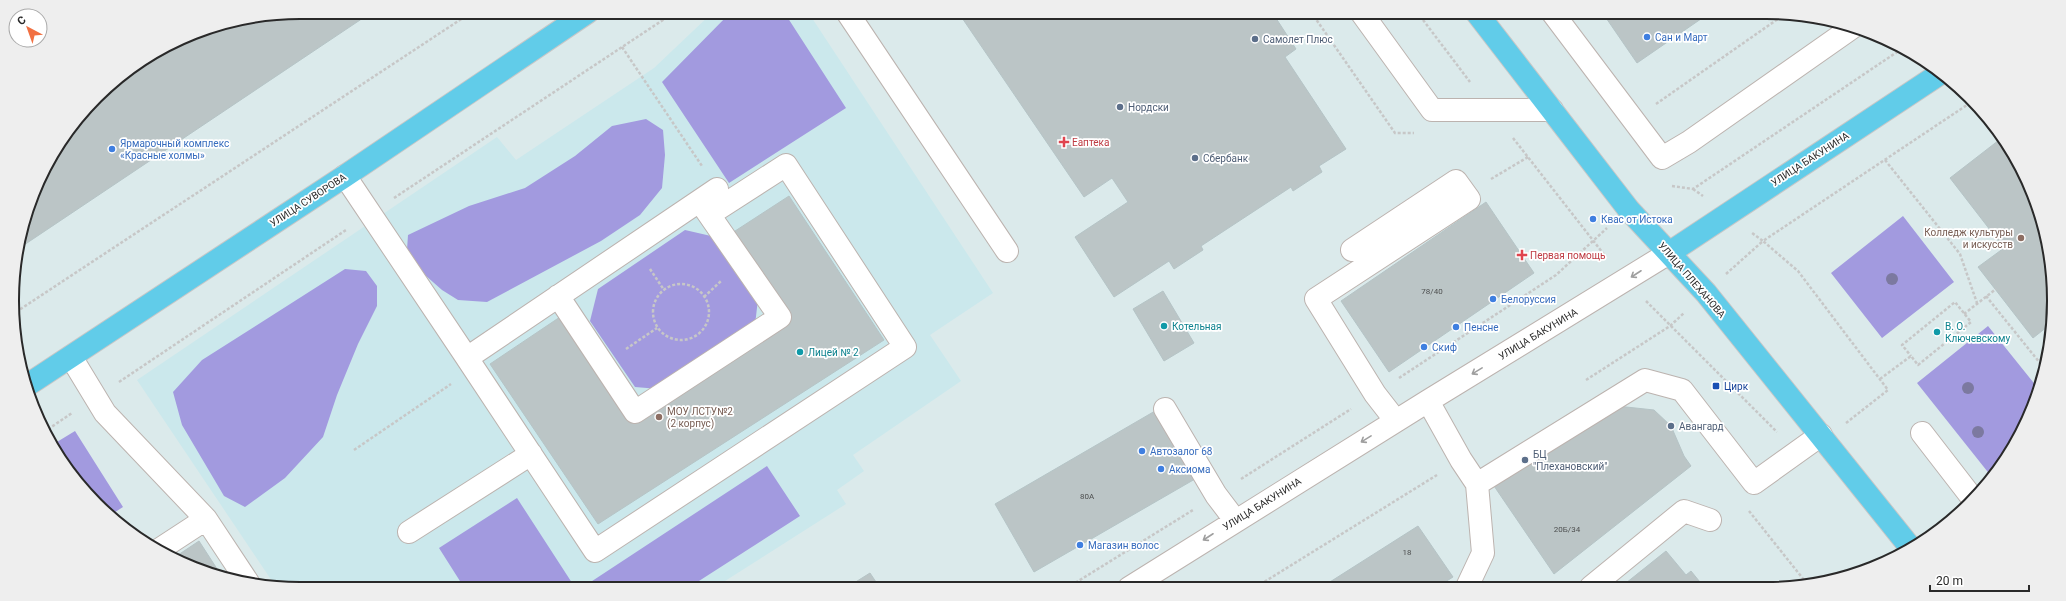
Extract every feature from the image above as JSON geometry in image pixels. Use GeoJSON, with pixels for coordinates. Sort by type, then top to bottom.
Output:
{"type":"FeatureCollection","features":[{"type":"Feature","properties":{"kind":"main road","name":"УЛИЦА СУВОРОВА"},"geometry":{"type":"LineString","coordinates":[[32,382],[345,176],[578,19]]}},
{"type":"Feature","properties":{"kind":"main road","name":"УЛИЦА ПЛЕХАНОВА"},"geometry":{"type":"LineString","coordinates":[[1481,19],[1628,210],[1706,293],[1907,543]]}},
{"type":"Feature","properties":{"kind":"main road","name":"УЛИЦА БАКУНИНА"},"geometry":{"type":"LineString","coordinates":[[1669,253],[1937,77]]}},
{"type":"Feature","properties":{"kind":"street"},"geometry":{"type":"LineString","coordinates":[[852,19],[1008,251]]}},
{"type":"Feature","properties":{"kind":"street"},"geometry":{"type":"LineString","coordinates":[[1366,19],[1432,110],[1552,110]]}},
{"type":"Feature","properties":{"kind":"street"},"geometry":{"type":"LineString","coordinates":[[1557,19],[1662,158],[1689,142],[1847,31]]}},
{"type":"Feature","properties":{"kind":"street"},"geometry":{"type":"LineString","coordinates":[[345,176],[471,363],[594,551],[905,347],[786,165],[709,202],[558,296],[471,363]]}},
{"type":"Feature","properties":{"kind":"street"},"geometry":{"type":"LineString","coordinates":[[1352,250],[1456,181],[1469,199],[1316,299],[1374,394],[1396,421]]}},
{"type":"Feature","properties":{"kind":"street"},"geometry":{"type":"LineString","coordinates":[[558,296],[635,412],[780,318],[709,202]]}},
{"type":"Feature","properties":{"kind":"street","name":"УЛИЦА БАКУНИНА"},"geometry":{"type":"LineString","coordinates":[[1139,582],[1235,520],[1428,400],[1669,253]]}},
{"type":"Feature","properties":{"kind":"street"},"geometry":{"type":"LineString","coordinates":[[71,357],[105,413],[206,520],[244,576]]}},
{"type":"Feature","properties":{"kind":"street"},"geometry":{"type":"LineString","coordinates":[[1477,484],[1645,380],[1682,390],[1754,483],[1798,453],[1820,435]]}},
{"type":"Feature","properties":{"kind":"street"},"geometry":{"type":"LineString","coordinates":[[1428,400],[1461,460],[1477,484],[1483,553],[1469,582]]}},
{"type":"Feature","properties":{"kind":"street"},"geometry":{"type":"LineString","coordinates":[[1165,409],[1216,495],[1235,520]]}},
{"type":"Feature","properties":{"kind":"street"},"geometry":{"type":"LineString","coordinates":[[1922,434],[1970,495]]}},
{"type":"Feature","properties":{"kind":"street"},"geometry":{"type":"LineString","coordinates":[[409,532],[531,454]]}},
{"type":"Feature","properties":{"kind":"street"},"geometry":{"type":"LineString","coordinates":[[1596,582],[1684,511],[1710,520]]}},
{"type":"Feature","properties":{"kind":"street"},"geometry":{"type":"LineString","coordinates":[[164,546],[206,520]]}},
{"type":"Feature","properties":{"kind":"path"},"geometry":{"type":"LineString","coordinates":[[20,310],[461,19]]}},
{"type":"Feature","properties":{"kind":"path"},"geometry":{"type":"LineString","coordinates":[[50,428],[664,19]]}},
{"type":"Feature","properties":{"kind":"path"},"geometry":{"type":"LineString","coordinates":[[1422,19],[1592,240],[1626,280],[1798,453]]}},
{"type":"Feature","properties":{"kind":"path"},"geometry":{"type":"LineString","coordinates":[[1632,120],[1777,20]]}},
{"type":"Feature","properties":{"kind":"path"},"geometry":{"type":"LineString","coordinates":[[622,47],[709,202]]}},
{"type":"Feature","properties":{"kind":"path"},"geometry":{"type":"LineString","coordinates":[[1842,427],[1888,390],[1798,271],[1763,241],[1968,104]]}},
{"type":"Feature","properties":{"kind":"path"},"geometry":{"type":"LineString","coordinates":[[1465,194],[1528,157]]}},
{"type":"Feature","properties":{"kind":"path"},"geometry":{"type":"LineString","coordinates":[[1884,160],[1960,254],[1977,303]]}},
{"type":"Feature","properties":{"kind":"path"},"geometry":{"type":"LineString","coordinates":[[675,285],[685,285],[701,293],[708,310],[708,319],[704,328],[698,334],[690,339],[672,339],[657,328],[653,320],[653,311],[659,294],[675,285]]}},
{"type":"Feature","properties":{"kind":"path"},"geometry":{"type":"LineString","coordinates":[[1964,314],[1996,289]]}},
{"type":"Feature","properties":{"kind":"path"},"geometry":{"type":"LineString","coordinates":[[1986,296],[2040,363]]}},
{"type":"Feature","properties":{"kind":"path"},"geometry":{"type":"LineString","coordinates":[[1955,302],[1971,322],[1918,365],[1911,356],[1902,345],[1955,302]]}},
{"type":"Feature","properties":{"kind":"path"},"geometry":{"type":"LineString","coordinates":[[621,353],[657,328]]}},
{"type":"Feature","properties":{"kind":"path"},"geometry":{"type":"LineString","coordinates":[[1880,379],[1911,356]]}},
{"type":"Feature","properties":{"kind":"path"},"geometry":{"type":"LineString","coordinates":[[354,450],[471,363]]}},
{"type":"Feature","properties":{"kind":"path"},"geometry":{"type":"LineString","coordinates":[[1747,508],[1804,580]]}},
{"type":"Feature","properties":{"kind":"shaded area"},"geometry":{"type":"Polygon","coordinates":[[[706,19],[813,19],[993,293],[930,335],[961,381],[853,455],[864,471],[837,490],[846,504],[723,582],[300,582],[272,580],[137,380],[497,137],[516,160],[654,68],[706,19]]]}},
{"type":"Feature","properties":{"kind":"shaded area"},"geometry":{"type":"Polygon","coordinates":[[[724,19],[789,19],[846,108],[729,183],[662,82],[724,19]]]}},
{"type":"Feature","properties":{"kind":"shaded area"},"geometry":{"type":"Polygon","coordinates":[[[646,119],[663,130],[665,155],[662,188],[640,215],[601,241],[487,302],[458,300],[442,290],[417,268],[407,250],[408,235],[469,206],[525,188],[575,156],[612,126],[646,119]]]}},
{"type":"Feature","properties":{"kind":"shaded area"},"geometry":{"type":"Polygon","coordinates":[[[1903,216],[1954,282],[1882,338],[1831,273],[1903,216]]]}},
{"type":"Feature","properties":{"kind":"shaded area"},"geometry":{"type":"Polygon","coordinates":[[[685,230],[711,236],[758,299],[755,325],[659,389],[635,387],[590,321],[598,289],[685,230]]]}},
{"type":"Feature","properties":{"kind":"shaded area"},"geometry":{"type":"Polygon","coordinates":[[[345,269],[366,271],[377,286],[377,306],[358,344],[337,395],[323,437],[285,478],[245,507],[224,496],[182,425],[173,392],[202,360],[345,269]]]}},
{"type":"Feature","properties":{"kind":"shaded area"},"geometry":{"type":"Polygon","coordinates":[[[1988,326],[2034,383],[2026,408],[2018,425],[2000,457],[1988,473],[1917,383],[1988,326]]]}},
{"type":"Feature","properties":{"kind":"shaded area"},"geometry":{"type":"Polygon","coordinates":[[[75,431],[123,507],[115,512],[101,500],[77,472],[57,442],[75,431]]]}},
{"type":"Feature","properties":{"kind":"shaded area"},"geometry":{"type":"Polygon","coordinates":[[[767,466],[800,516],[697,582],[591,582],[767,466]]]}},
{"type":"Feature","properties":{"kind":"shaded area"},"geometry":{"type":"Polygon","coordinates":[[[517,498],[571,582],[461,582],[439,548],[517,498]]]}},
{"type":"Feature","properties":{"kind":"building","name":"Ярмарочный комплекс «Красные холмы»"},"geometry":{"type":"Polygon","coordinates":[[[300,19],[362,19],[24,245],[40,193],[66,144],[101,101],[144,66],[193,40],[246,24],[264,21],[300,19]]]}},
{"type":"Feature","properties":{"kind":"building","name":"Сбербанк"},"geometry":{"type":"Polygon","coordinates":[[[963,19],[1277,19],[1296,49],[1285,57],[1346,149],[1319,166],[1322,172],[1293,191],[1291,187],[1201,246],[1203,250],[1174,269],[1169,261],[1114,297],[1075,237],[1128,202],[1112,178],[1084,197],[963,19]]]}},
{"type":"Feature","properties":{"kind":"building","name":"Сан и Март"},"geometry":{"type":"Polygon","coordinates":[[[1607,19],[1701,19],[1637,63],[1607,19]]]}},
{"type":"Feature","properties":{"kind":"building","name":"Колледж культуры и искусств"},"geometry":{"type":"Polygon","coordinates":[[[1998,141],[2018,176],[2032,210],[2042,246],[2045,264],[2047,300],[2045,328],[2033,338],[1978,267],[2004,248],[1950,178],[1998,141]]]}},
{"type":"Feature","properties":{"kind":"building","name":"Лицей № 2"},"geometry":{"type":"Polygon","coordinates":[[[789,196],[884,340],[598,524],[490,364],[563,315],[634,420],[787,317],[732,233],[789,196]]]}},
{"type":"Feature","properties":{"kind":"building"},"geometry":{"type":"Polygon","coordinates":[[[1486,202],[1534,273],[1389,372],[1341,301],[1486,202]]]}},
{"type":"Feature","properties":{"kind":"building","name":"Котельная"},"geometry":{"type":"Polygon","coordinates":[[[1163,291],[1194,343],[1164,361],[1133,309],[1163,291]]]}},
{"type":"Feature","properties":{"kind":"building"},"geometry":{"type":"Polygon","coordinates":[[[1617,406],[1654,410],[1671,426],[1684,456],[1691,466],[1554,574],[1492,483],[1617,406]]]}},
{"type":"Feature","properties":{"kind":"building"},"geometry":{"type":"Polygon","coordinates":[[[1155,411],[1195,479],[1034,572],[995,504],[1155,411]]]}},
{"type":"Feature","properties":{"kind":"building"},"geometry":{"type":"Polygon","coordinates":[[[1418,526],[1453,577],[1445,582],[1330,582],[1418,526]]]}},
{"type":"Feature","properties":{"kind":"building"},"geometry":{"type":"Polygon","coordinates":[[[199,541],[217,569],[193,561],[179,554],[199,541]]]}},
{"type":"Feature","properties":{"kind":"building"},"geometry":{"type":"Polygon","coordinates":[[[1666,551],[1686,575],[1691,571],[1700,582],[1627,582],[1666,551]]]}},
{"type":"Feature","properties":{"kind":"building"},"geometry":{"type":"Polygon","coordinates":[[[870,573],[876,582],[856,582],[870,573]]]}},
{"type":"Feature","properties":{"kind":"place","name":"Сан и Март"},"geometry":{"type":"Point","coordinates":[1647,37]}},
{"type":"Feature","properties":{"kind":"place","name":"Самолет Плюс"},"geometry":{"type":"Point","coordinates":[1255,39]}},
{"type":"Feature","properties":{"kind":"place","name":"Нордски"},"geometry":{"type":"Point","coordinates":[1120,107]}},
{"type":"Feature","properties":{"kind":"place","name":"Еаптека"},"geometry":{"type":"Point","coordinates":[1064,142]}},
{"type":"Feature","properties":{"kind":"place","name":"Ярмарочный комплекс «Красные холмы»"},"geometry":{"type":"Point","coordinates":[112,149]}},
{"type":"Feature","properties":{"kind":"place","name":"Сбербанк"},"geometry":{"type":"Point","coordinates":[1195,158]}},
{"type":"Feature","properties":{"kind":"place","name":"Квас от Истока"},"geometry":{"type":"Point","coordinates":[1593,219]}},
{"type":"Feature","properties":{"kind":"place","name":"Колледж культуры и искусств"},"geometry":{"type":"Point","coordinates":[2021,238]}},
{"type":"Feature","properties":{"kind":"place","name":"Первая помощь"},"geometry":{"type":"Point","coordinates":[1522,255]}},
{"type":"Feature","properties":{"kind":"place","name":"Белоруссия"},"geometry":{"type":"Point","coordinates":[1493,299]}},
{"type":"Feature","properties":{"kind":"place","name":"Котельная"},"geometry":{"type":"Point","coordinates":[1164,326]}},
{"type":"Feature","properties":{"kind":"place","name":"Пенсне"},"geometry":{"type":"Point","coordinates":[1456,327]}},
{"type":"Feature","properties":{"kind":"place","name":"В. О. Ключевскому"},"geometry":{"type":"Point","coordinates":[1937,332]}},
{"type":"Feature","properties":{"kind":"place","name":"Скиф"},"geometry":{"type":"Point","coordinates":[1424,347]}},
{"type":"Feature","properties":{"kind":"place","name":"Лицей № 2"},"geometry":{"type":"Point","coordinates":[800,352]}},
{"type":"Feature","properties":{"kind":"place","name":"Цирк"},"geometry":{"type":"Point","coordinates":[1716,386]}},
{"type":"Feature","properties":{"kind":"place","name":"МОУ ЛСТУ№2 (2 корпус)"},"geometry":{"type":"Point","coordinates":[659,417]}},
{"type":"Feature","properties":{"kind":"place","name":"Авангард"},"geometry":{"type":"Point","coordinates":[1671,426]}},
{"type":"Feature","properties":{"kind":"place","name":"Автозалог 68"},"geometry":{"type":"Point","coordinates":[1142,451]}},
{"type":"Feature","properties":{"kind":"place","name":"БЦ \"Плехановский\""},"geometry":{"type":"Point","coordinates":[1525,460]}},
{"type":"Feature","properties":{"kind":"place","name":"Аксиома"},"geometry":{"type":"Point","coordinates":[1161,469]}},
{"type":"Feature","properties":{"kind":"place","name":"Магазин волос"},"geometry":{"type":"Point","coordinates":[1080,545]}}]}
